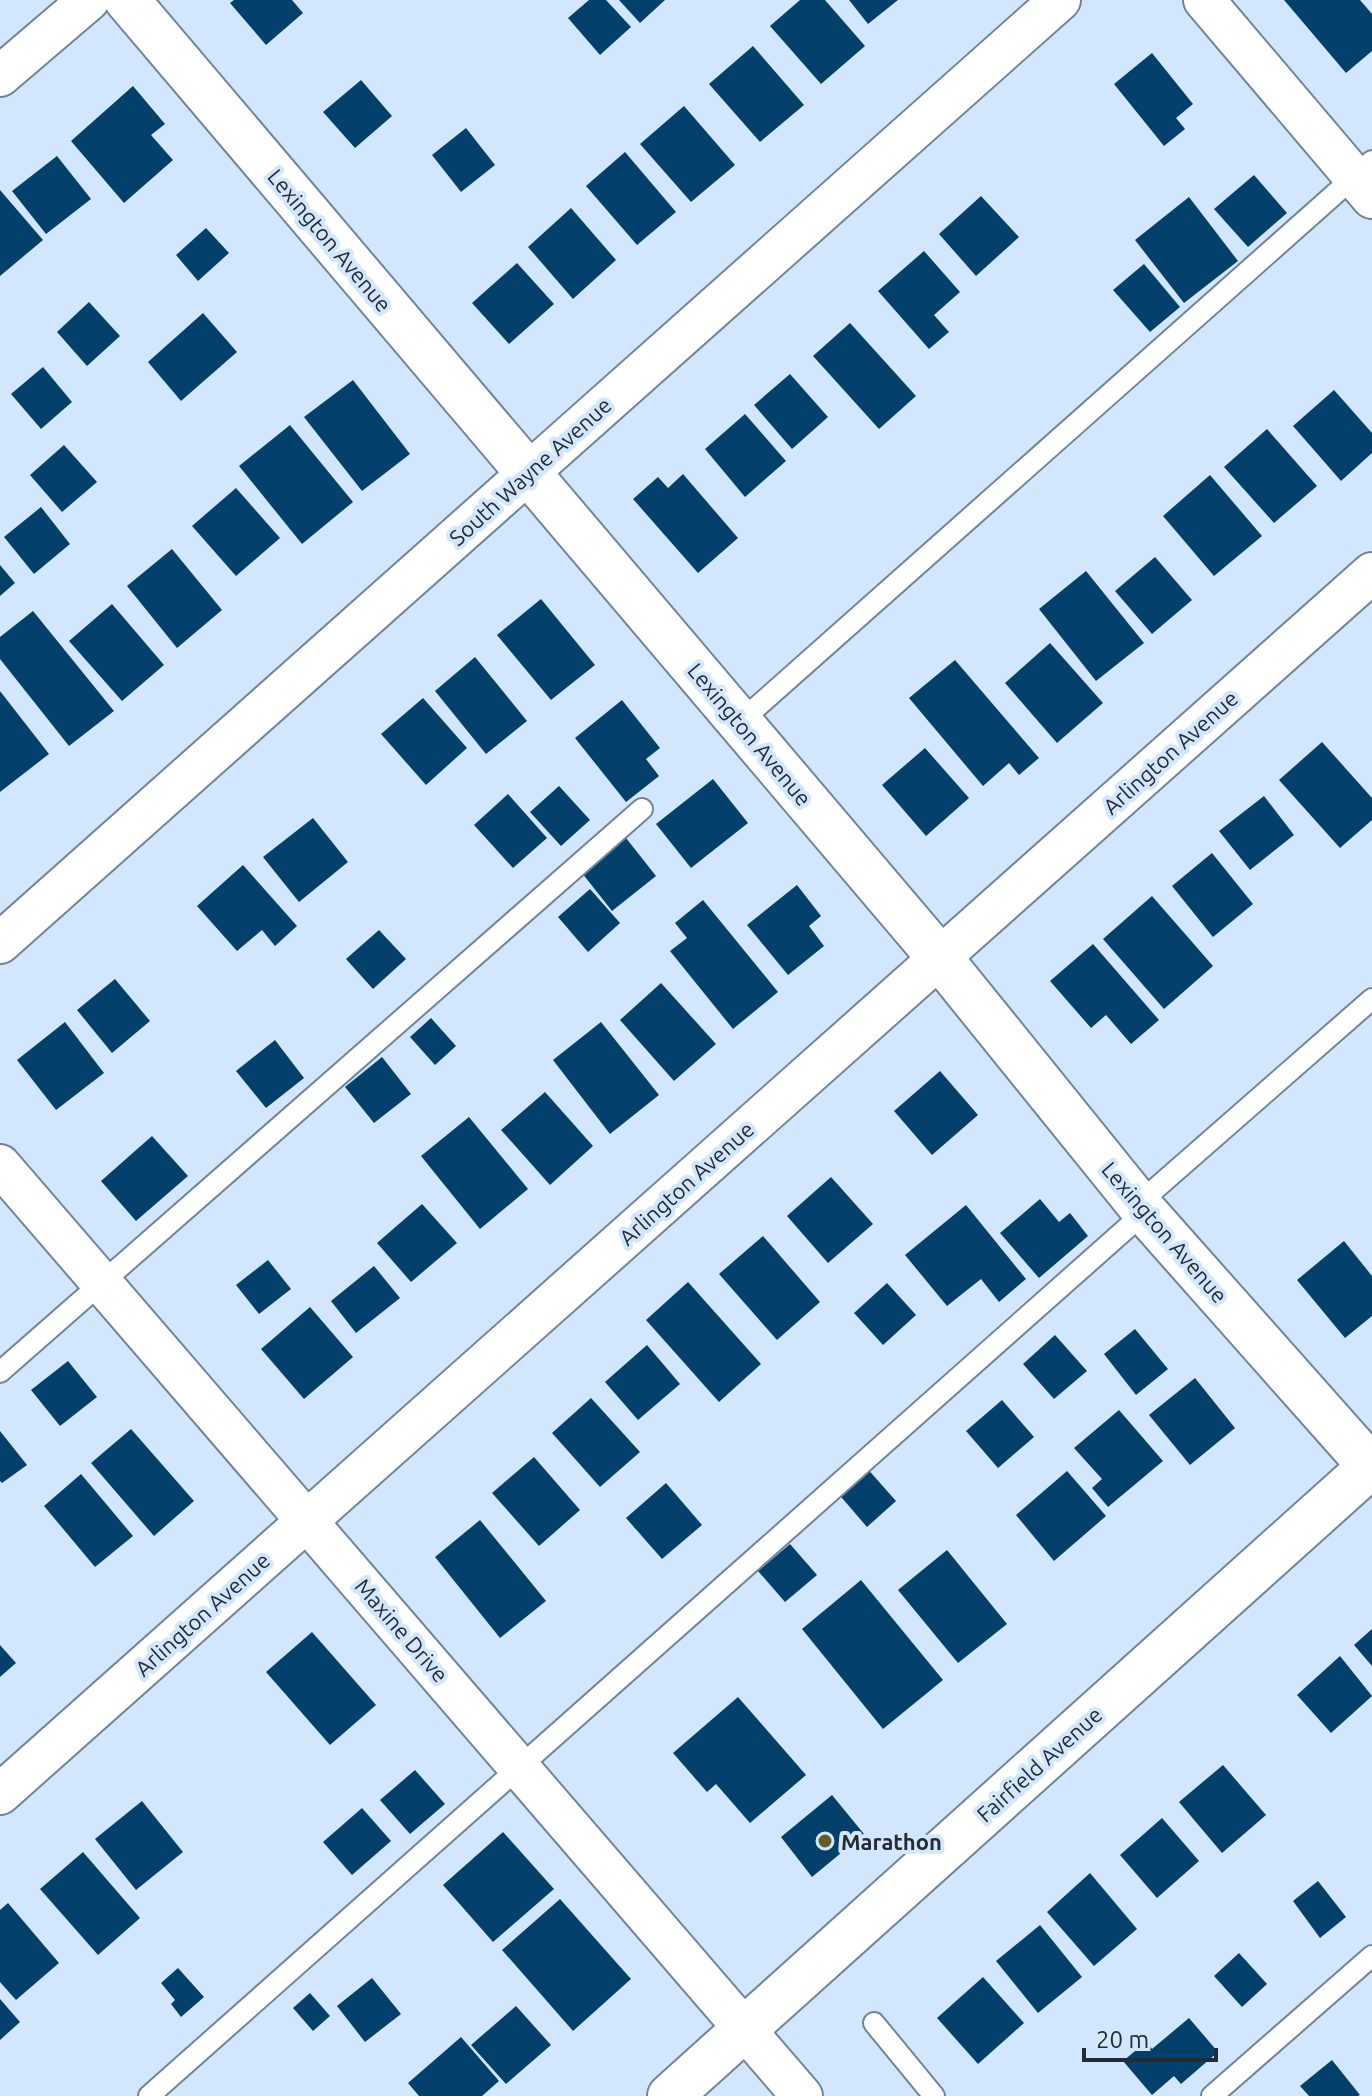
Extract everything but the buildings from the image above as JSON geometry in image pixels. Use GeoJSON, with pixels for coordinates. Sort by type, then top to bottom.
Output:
{"type":"FeatureCollection","features":[{"type":"Feature","properties":{"kind":"street"},"geometry":{"type":"LineString","coordinates":[[0,76],[89,0]]}},
{"type":"Feature","properties":{"kind":"street","name":"Lexington Avenue"},"geometry":{"type":"LineString","coordinates":[[127,0],[939,957],[1142,1208],[1372,1466]]}},
{"type":"Feature","properties":{"kind":"street","name":"South Wayne Avenue"},"geometry":{"type":"LineString","coordinates":[[0,943],[1060,0]]}},
{"type":"Feature","properties":{"kind":"street"},"geometry":{"type":"LineString","coordinates":[[1204,0],[1366,178]]}},
{"type":"Feature","properties":{"kind":"street","name":"Arlington Avenue"},"geometry":{"type":"LineString","coordinates":[[0,1794],[1372,573]]}},
{"type":"Feature","properties":{"kind":"street","name":"Maxine Drive"},"geometry":{"type":"LineString","coordinates":[[0,1165],[746,2027],[802,2096]]}},
{"type":"Feature","properties":{"kind":"street","name":"Fairfield Avenue"},"geometry":{"type":"LineString","coordinates":[[670,2096],[1372,1466]]}},
{"type":"Feature","properties":{"kind":"lane"},"geometry":{"type":"LineString","coordinates":[[740,722],[1366,178]]}},
{"type":"Feature","properties":{"kind":"lane"},"geometry":{"type":"LineString","coordinates":[[0,1372],[642,809]]}},
{"type":"Feature","properties":{"kind":"lane"},"geometry":{"type":"LineString","coordinates":[[149,2096],[521,1766],[1372,999]]}},
{"type":"Feature","properties":{"kind":"lane"},"geometry":{"type":"LineString","coordinates":[[1212,2096],[1372,1956]]}},
{"type":"Feature","properties":{"kind":"lane"},"geometry":{"type":"LineString","coordinates":[[874,2023],[934,2096]]}},
{"type":"Feature","properties":{"kind":"place","name":"Marathon"},"geometry":{"type":"Point","coordinates":[825,1841]}}]}
